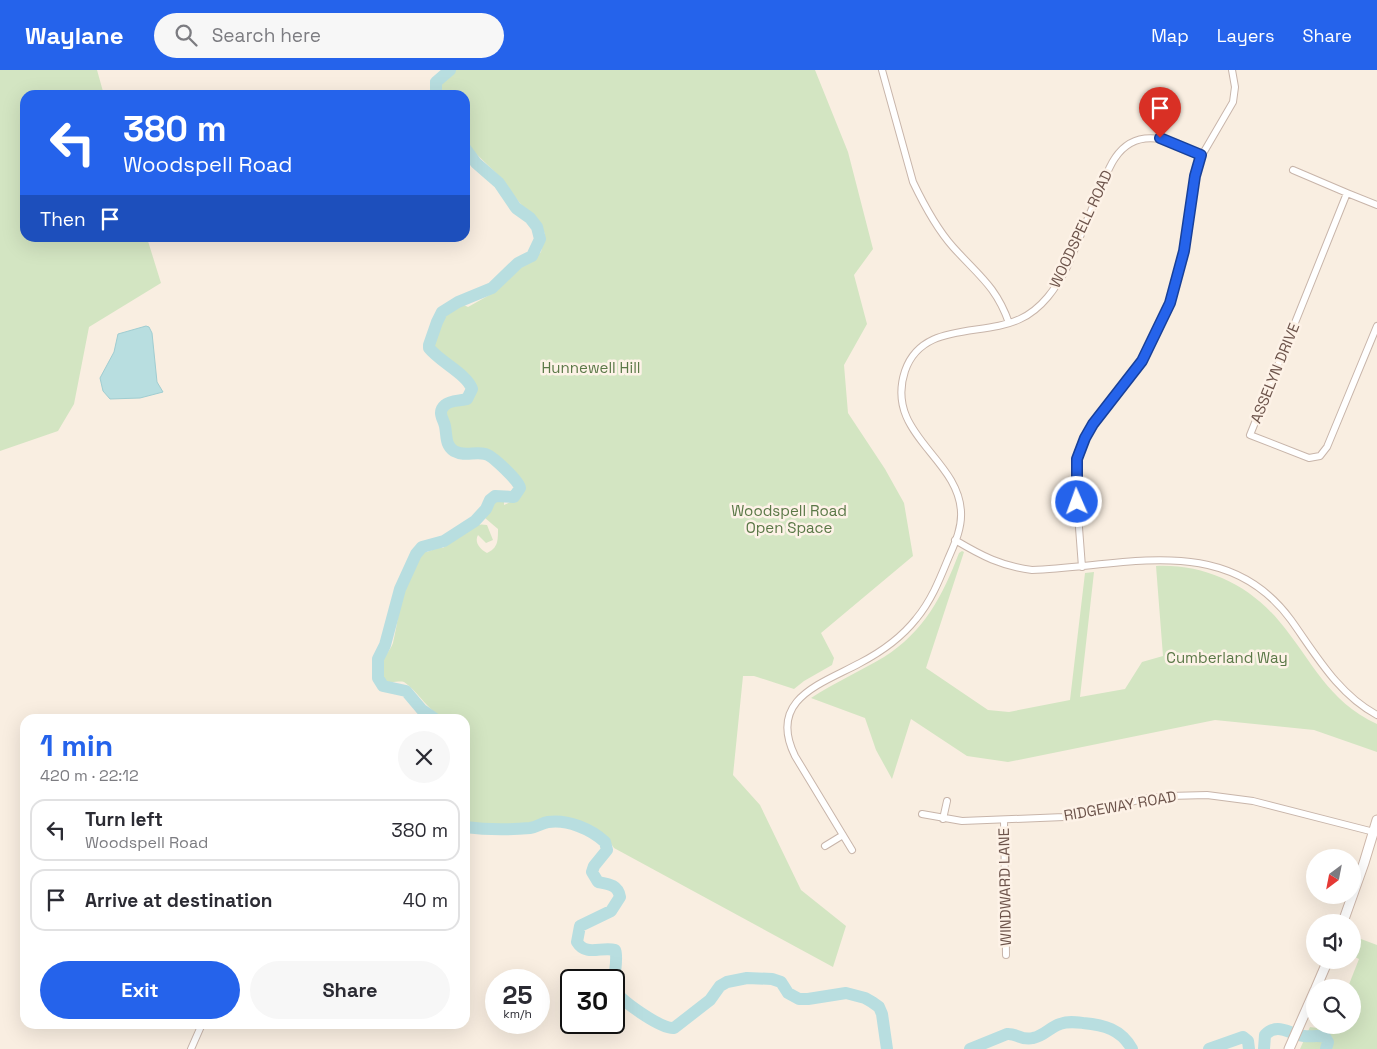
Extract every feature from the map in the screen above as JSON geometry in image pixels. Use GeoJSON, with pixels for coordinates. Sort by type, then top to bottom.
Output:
{"type":"FeatureCollection","features":[{"type":"Feature","properties":{"kind":"main road"},"geometry":{"type":"LineString","coordinates":[[1346,914],[1377,820]]}},
{"type":"Feature","properties":{"kind":"main road"},"geometry":{"type":"LineString","coordinates":[[1289,1049],[1306,1012]]}},
{"type":"Feature","properties":{"kind":"street"},"geometry":{"type":"LineString","coordinates":[[882,70],[913,182],[921,198],[946,239],[994,290],[1009,323]]}},
{"type":"Feature","properties":{"kind":"street"},"geometry":{"type":"LineString","coordinates":[[1082,567],[1076,488],[1077,459],[1093,424],[1142,361],[1170,303],[1184,251],[1195,176],[1201,155],[1227,116],[1233,102],[1235,87],[1232,70]]}},
{"type":"Feature","properties":{"kind":"street","name":"WOODSPELL ROAD"},"geometry":{"type":"LineString","coordinates":[[852,850],[790,746],[789,715],[794,704],[803,694],[817,684],[876,654],[894,642],[909,627],[930,600],[955,540],[961,518],[958,499],[947,476],[908,422],[902,402],[902,382],[907,365],[917,351],[928,342],[954,333],[1009,323],[1034,310],[1051,294],[1060,281],[1111,164],[1121,150],[1134,141],[1154,138],[1172,142],[1201,155]]}},
{"type":"Feature","properties":{"kind":"street"},"geometry":{"type":"LineString","coordinates":[[1294,170],[1377,205]]}},
{"type":"Feature","properties":{"kind":"street","name":"ASSELYN DRIVE"},"geometry":{"type":"LineString","coordinates":[[1347,193],[1250,434],[1309,458],[1322,454],[1327,447],[1377,326]]}},
{"type":"Feature","properties":{"kind":"street"},"geometry":{"type":"LineString","coordinates":[[955,540],[991,560],[1011,567],[1032,570],[1156,559],[1182,560],[1217,567],[1239,576],[1260,588],[1278,604],[1342,689],[1377,714]]}},
{"type":"Feature","properties":{"kind":"street","name":"RIDGEWAY ROAD"},"geometry":{"type":"LineString","coordinates":[[922,814],[962,821],[1064,817],[1143,799],[1207,795],[1253,801],[1374,832]]}},
{"type":"Feature","properties":{"kind":"street"},"geometry":{"type":"LineString","coordinates":[[943,819],[947,801]]}},
{"type":"Feature","properties":{"kind":"street","name":"WINDWARD LANE"},"geometry":{"type":"LineString","coordinates":[[1004,820],[1006,955]]}},
{"type":"Feature","properties":{"kind":"street"},"geometry":{"type":"LineString","coordinates":[[825,846],[843,834]]}},
{"type":"Feature","properties":{"kind":"street"},"geometry":{"type":"LineString","coordinates":[[191,1049],[200,1029]]}},
{"type":"Feature","properties":{"kind":"green space"},"geometry":{"type":"Polygon","coordinates":[[[0,70],[97,70],[103,90],[20,90],[20,242],[148,242],[161,283],[89,327],[74,404],[58,431],[0,451],[0,70]]]}},
{"type":"Feature","properties":{"kind":"green space"},"geometry":{"type":"Polygon","coordinates":[[[451,70],[815,70],[848,152],[873,249],[854,275],[867,324],[844,365],[848,413],[885,469],[904,503],[913,556],[821,633],[834,658],[832,665],[794,689],[754,676],[743,676],[733,775],[760,805],[801,890],[846,926],[833,967],[614,848],[607,838],[579,822],[561,817],[545,818],[531,824],[498,826],[470,823],[470,714],[438,714],[404,682],[388,682],[381,672],[381,663],[393,643],[407,576],[419,554],[426,548],[425,551],[427,552],[440,547],[443,548],[464,531],[481,524],[487,525],[493,540],[486,543],[478,535],[477,543],[487,553],[491,551],[497,544],[498,529],[485,518],[488,506],[492,501],[499,499],[504,499],[504,505],[515,500],[520,493],[514,472],[497,456],[477,450],[459,450],[449,440],[448,435],[451,430],[444,413],[451,407],[466,402],[470,397],[471,390],[463,376],[432,344],[435,341],[439,325],[450,308],[453,310],[462,304],[468,307],[493,293],[516,270],[531,262],[541,252],[545,234],[540,224],[523,207],[497,174],[470,148],[470,90],[438,90],[451,70]]]}},
{"type":"Feature","properties":{"kind":"green space","name":"Cumberland Way"},"geometry":{"type":"Polygon","coordinates":[[[964,552],[926,668],[988,710],[1009,712],[1070,700],[1085,573],[1094,572],[1080,697],[1125,689],[1142,662],[1163,656],[1156,566],[1174,566],[1208,573],[1224,579],[1239,587],[1267,608],[1291,636],[1333,692],[1360,715],[1377,724],[1377,752],[1314,730],[1215,720],[1008,762],[967,756],[911,719],[892,779],[876,750],[865,718],[811,698],[884,657],[910,636],[939,598],[959,553],[964,552]]]}},
{"type":"Feature","properties":{"kind":"green space"},"geometry":{"type":"Polygon","coordinates":[[[1361,939],[1377,945],[1377,1049],[1300,1049],[1307,1034],[1361,1034],[1361,979],[1351,979],[1355,969],[1361,969],[1361,939]]]}},
{"type":"Feature","properties":{"kind":"water"},"geometry":{"type":"Polygon","coordinates":[[[146,326],[149,327],[152,333],[157,382],[163,392],[140,398],[110,399],[103,391],[100,378],[114,352],[118,334],[146,326]]]}},
{"type":"Feature","properties":{"kind":"waterway"},"geometry":{"type":"LineString","coordinates":[[436,90],[436,82],[450,70]]}},
{"type":"Feature","properties":{"kind":"waterway"},"geometry":{"type":"LineString","coordinates":[[428,714],[406,691],[383,686],[378,678],[378,659],[385,645],[400,589],[416,554],[422,547],[444,541],[475,521],[495,496],[514,497],[520,488],[511,475],[489,456],[481,453],[458,453],[449,446],[441,410],[450,402],[467,399],[472,389],[465,378],[434,353],[429,348],[429,345],[442,312],[458,302],[492,288],[518,263],[532,256],[540,239],[537,227],[530,218],[516,208],[499,183],[476,163],[470,155]]}},
{"type":"Feature","properties":{"kind":"waterway"},"geometry":{"type":"LineString","coordinates":[[470,827],[514,829],[533,827],[555,821],[586,829],[605,842],[607,850],[594,866],[592,872],[598,882],[609,884],[615,888],[620,897],[611,911],[580,926],[577,942],[585,949],[615,950],[615,991],[634,1008],[652,1020],[674,1028],[710,1000],[720,986],[727,982],[747,978],[772,979],[781,982],[788,993],[799,999],[846,993],[872,1002],[879,1007],[882,1014],[887,1049]]}},
{"type":"Feature","properties":{"kind":"waterway"},"geometry":{"type":"LineString","coordinates":[[970,1049],[1007,1034],[1029,1039],[1033,1038],[1056,1025],[1072,1022],[1098,1025],[1111,1029],[1123,1037],[1132,1049]]}},
{"type":"Feature","properties":{"kind":"waterway"},"geometry":{"type":"LineString","coordinates":[[1264,1049],[1265,1035],[1274,1029],[1304,1036],[1325,1037],[1328,1042],[1326,1049]]}},
{"type":"Feature","properties":{"kind":"waterway"},"geometry":{"type":"LineString","coordinates":[[1209,1049],[1243,1037],[1248,1041],[1249,1049]]}},
{"type":"Feature","properties":{"kind":"route"},"geometry":{"type":"LineString","coordinates":[[1077,502],[1077,459],[1085,438],[1093,424],[1142,361],[1164,318],[1179,273],[1187,236],[1195,176],[1201,155],[1160,138]]}},
{"type":"Feature","properties":{"kind":"park label","name":"Hunnewell Hill"},"geometry":{"type":"Point","coordinates":[591,368]}},
{"type":"Feature","properties":{"kind":"park label","name":"Woodspell Road Open Space"},"geometry":{"type":"Point","coordinates":[789,520]}}]}
